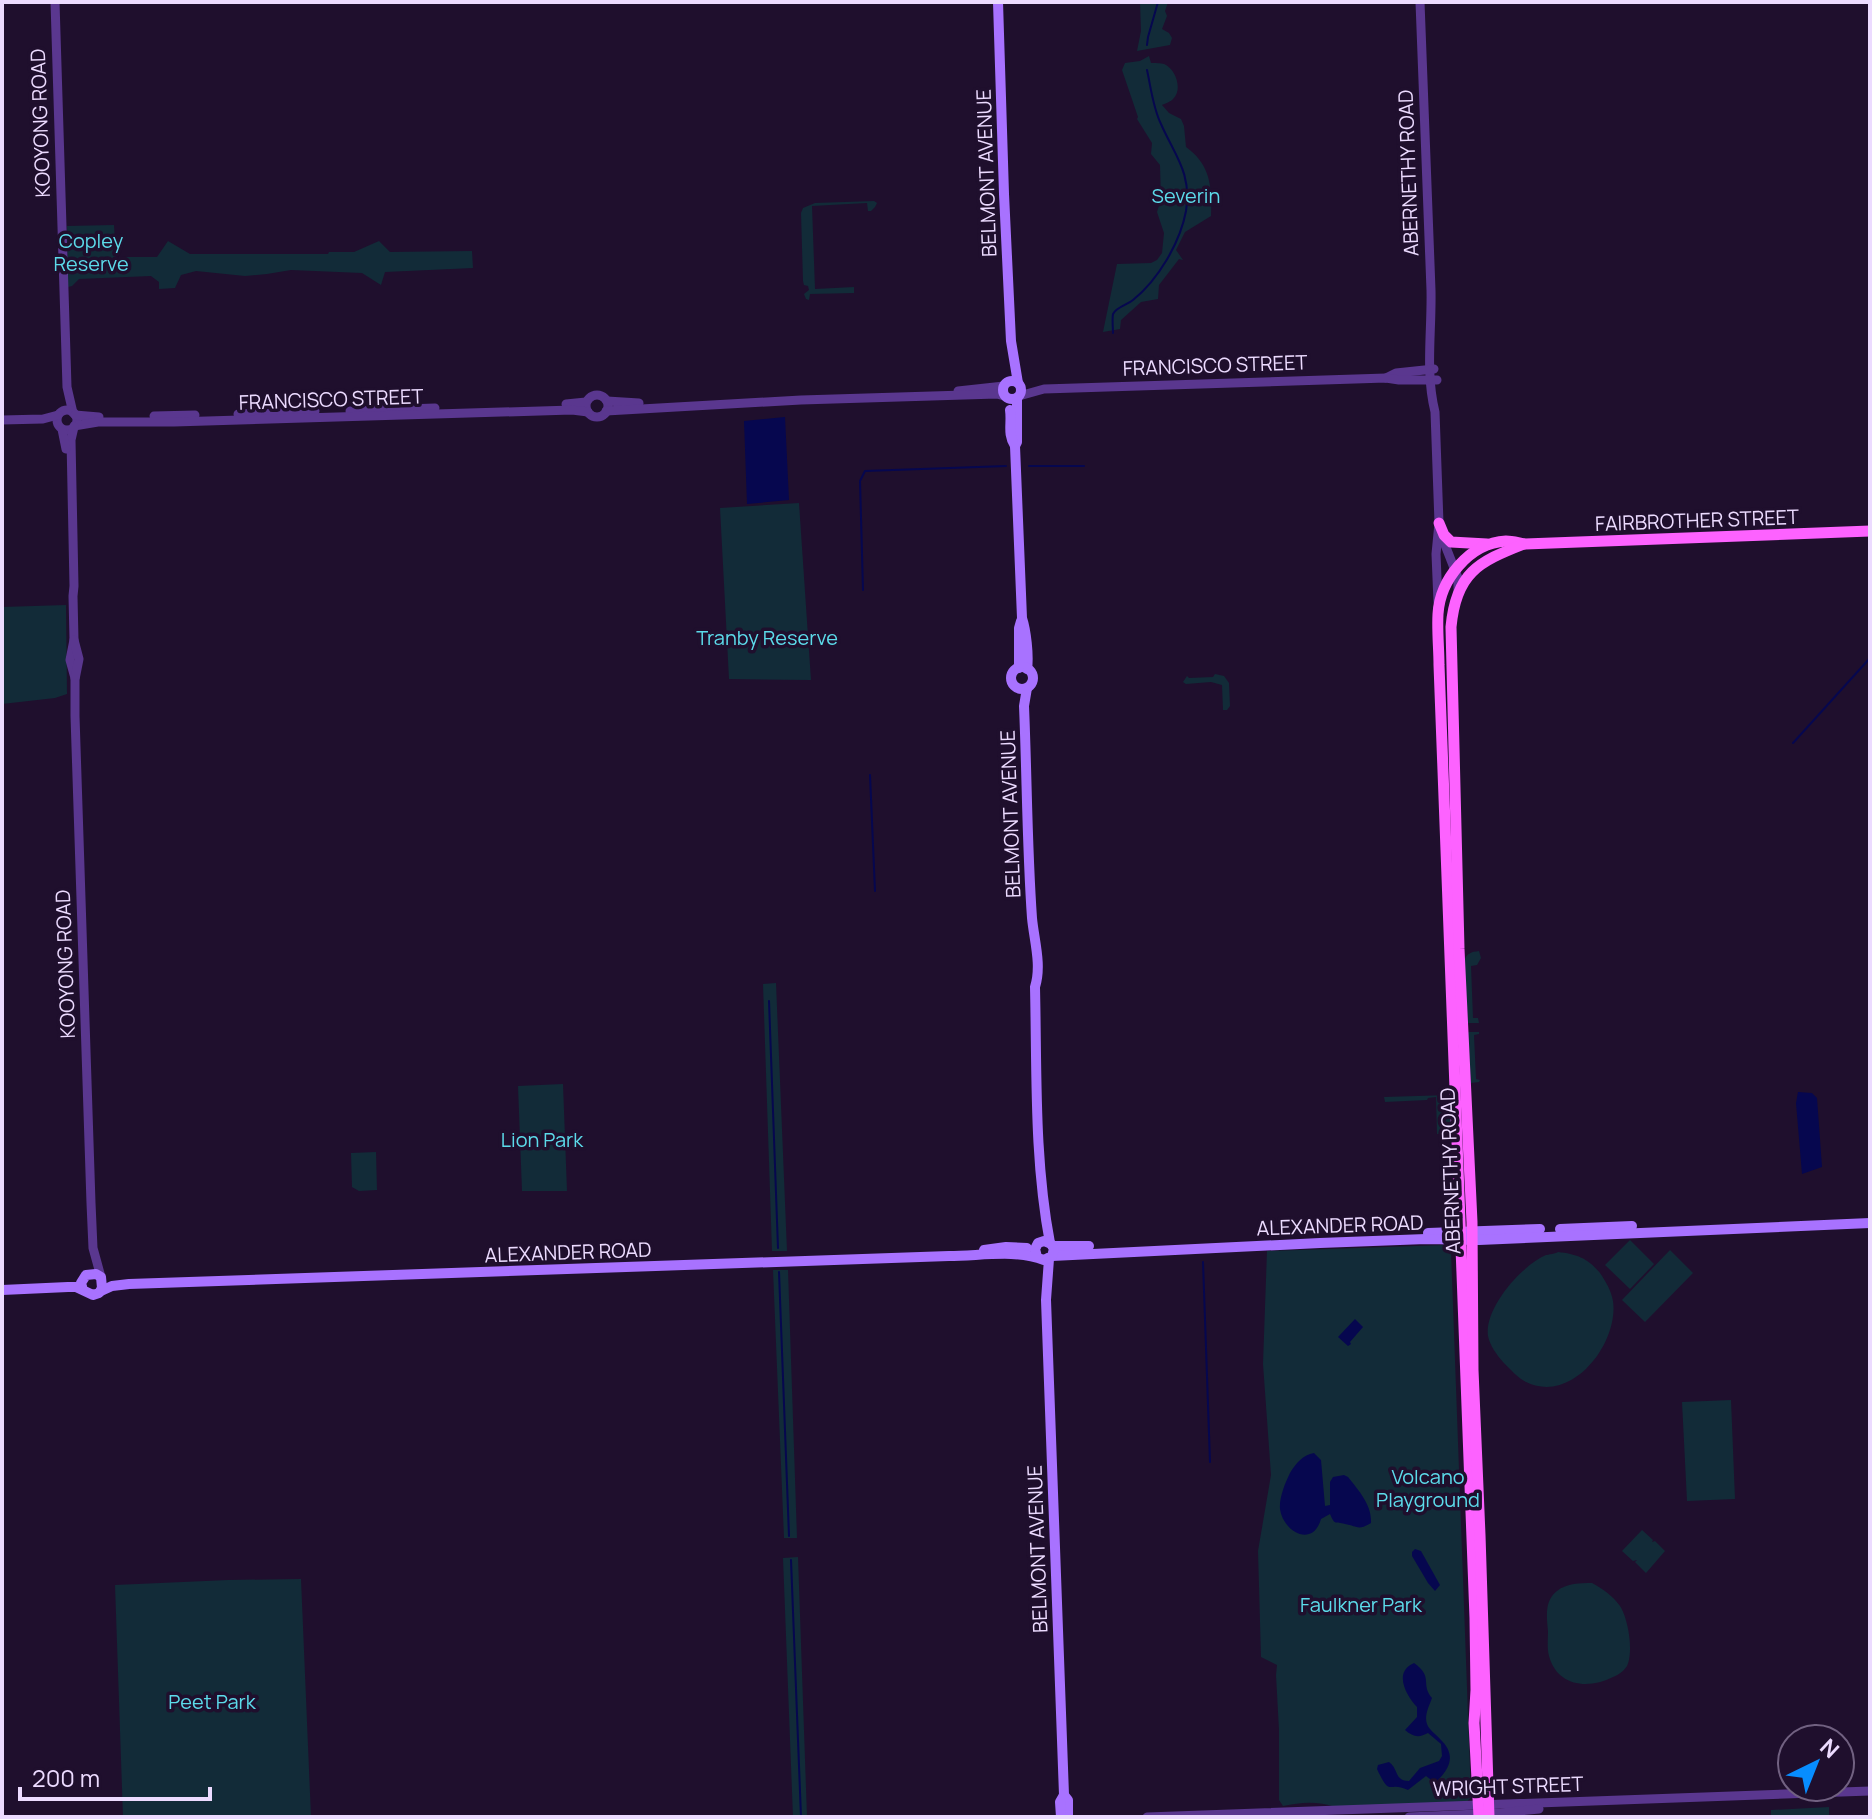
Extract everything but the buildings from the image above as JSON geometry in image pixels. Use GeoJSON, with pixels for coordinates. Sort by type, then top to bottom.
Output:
{"type":"FeatureCollection","features":[{"type":"Feature","properties":{"kind":"main road","name":"BELMONT AVENUE"},"geometry":{"type":"LineString","coordinates":[[998,2],[1012,391],[1017,442],[1022,619],[1019,628],[1023,668]]}},
{"type":"Feature","properties":{"kind":"main road","name":"FAIRBROTHER STREET"},"geometry":{"type":"LineString","coordinates":[[1439,526],[1451,542],[1507,541],[1525,544],[1870,531]]}},
{"type":"Feature","properties":{"kind":"main road"},"geometry":{"type":"LineString","coordinates":[[1438,614],[1443,591],[1455,570],[1472,554],[1496,543]]}},
{"type":"Feature","properties":{"kind":"main road","name":"FAIRBROTHER STREET"},"geometry":{"type":"LineString","coordinates":[[1458,594],[1472,572],[1483,562],[1525,544]]}},
{"type":"Feature","properties":{"kind":"main road","name":"ABERNETHY ROAD"},"geometry":{"type":"LineString","coordinates":[[1458,594],[1453,612],[1451,649],[1476,1640],[1474,1723],[1484,1812]]}},
{"type":"Feature","properties":{"kind":"main road","name":"ABERNETHY ROAD"},"geometry":{"type":"LineString","coordinates":[[1438,614],[1467,1236]]}},
{"type":"Feature","properties":{"kind":"main road"},"geometry":{"type":"LineString","coordinates":[[1023,668],[1031,672],[1032,678],[1030,684],[1022,688],[1012,683],[1011,677],[1013,671],[1023,668]]}},
{"type":"Feature","properties":{"kind":"main road","name":"BELMONT AVENUE"},"geometry":{"type":"LineString","coordinates":[[1022,688],[1032,922],[1038,979],[1035,987],[1040,1165],[1045,1221],[1041,1229],[1064,1795],[1060,1802],[1061,1817]]}},
{"type":"Feature","properties":{"kind":"main road","name":"ALEXANDER ROAD"},"geometry":{"type":"LineString","coordinates":[[85,1281],[93,1295],[101,1283],[112,1286],[1020,1255],[1150,1245],[1870,1221]]}},
{"type":"Feature","properties":{"kind":"main road"},"geometry":{"type":"LineString","coordinates":[[2,1288],[85,1281],[96,1274],[101,1283]]}},
{"type":"Feature","properties":{"kind":"main road","name":"BELMONT AVENUE"},"geometry":{"type":"LineString","coordinates":[[1064,1795],[1068,1800],[1068,1817]]}},
{"type":"Feature","properties":{"kind":"street","name":"KOOYONG ROAD"},"geometry":{"type":"LineString","coordinates":[[55,2],[67,387],[74,414]]}},
{"type":"Feature","properties":{"kind":"street","name":"ABERNETHY ROAD"},"geometry":{"type":"LineString","coordinates":[[1420,2],[1431,342],[1438,401],[1435,412],[1438,614]]}},
{"type":"Feature","properties":{"kind":"street","name":"FRANCISCO STREET"},"geometry":{"type":"LineString","coordinates":[[606,406],[983,395],[1044,389],[1399,380],[1433,375]]}},
{"type":"Feature","properties":{"kind":"street","name":"KOOYONG ROAD"},"geometry":{"type":"LineString","coordinates":[[67,387],[60,420],[66,449],[69,586],[73,596]]}},
{"type":"Feature","properties":{"kind":"street"},"geometry":{"type":"LineString","coordinates":[[598,395],[606,406],[601,416],[596,416],[587,407],[593,396],[598,395]]}},
{"type":"Feature","properties":{"kind":"street","name":"FRANCISCO STREET"},"geometry":{"type":"LineString","coordinates":[[74,414],[90,417],[587,407]]}},
{"type":"Feature","properties":{"kind":"street","name":"FRANCISCO STREET"},"geometry":{"type":"LineString","coordinates":[[74,427],[98,422],[572,410],[587,407]]}},
{"type":"Feature","properties":{"kind":"street"},"geometry":{"type":"LineString","coordinates":[[2,423],[60,420],[68,430],[74,427],[76,421],[74,414],[68,411],[60,420]]}},
{"type":"Feature","properties":{"kind":"street","name":"KOOYONG ROAD"},"geometry":{"type":"LineString","coordinates":[[74,427],[71,440],[73,596],[74,640],[79,659],[75,679],[93,1248],[101,1283]]}},
{"type":"Feature","properties":{"kind":"street","name":"ABERNETHY ROAD"},"geometry":{"type":"LineString","coordinates":[[1439,526],[1458,578],[1458,594]]}},
{"type":"Feature","properties":{"kind":"street","name":"KOOYONG ROAD"},"geometry":{"type":"LineString","coordinates":[[85,1281],[93,1248]]}},
{"type":"Feature","properties":{"kind":"street","name":"WRIGHT STREET"},"geometry":{"type":"LineString","coordinates":[[1409,1817],[1870,1794]]}},
{"type":"Feature","properties":{"kind":"street","name":"WRIGHT STREET"},"geometry":{"type":"LineString","coordinates":[[1147,1817],[1484,1812]]}},
{"type":"Feature","properties":{"kind":"green space"},"geometry":{"type":"Polygon","coordinates":[[[1140,2],[1168,2],[1162,29],[1172,38],[1170,45],[1137,51],[1141,31],[1140,2]]]}},
{"type":"Feature","properties":{"kind":"green space","name":"Severin"},"geometry":{"type":"Polygon","coordinates":[[[1149,56],[1151,63],[1163,64],[1172,70],[1177,80],[1176,95],[1162,105],[1181,119],[1186,147],[1205,169],[1210,186],[1211,216],[1185,232],[1176,250],[1183,260],[1179,259],[1159,285],[1158,299],[1141,302],[1121,320],[1120,329],[1103,332],[1117,264],[1151,263],[1162,253],[1164,233],[1157,212],[1161,199],[1160,165],[1151,154],[1152,143],[1137,119],[1122,70],[1125,63],[1149,56]]]}},
{"type":"Feature","properties":{"kind":"green space"},"geometry":{"type":"Polygon","coordinates":[[[874,201],[877,203],[871,211],[868,211],[867,203],[812,206],[815,289],[854,287],[854,293],[810,294],[809,300],[806,299],[804,294],[809,290],[803,281],[803,208],[815,203],[874,201]]]}},
{"type":"Feature","properties":{"kind":"green space","name":"Copley Reserve"},"geometry":{"type":"Polygon","coordinates":[[[114,225],[116,257],[157,257],[168,241],[190,254],[328,254],[354,252],[379,241],[390,252],[472,251],[473,268],[385,272],[381,285],[362,273],[291,270],[245,276],[196,271],[181,275],[175,288],[159,289],[159,282],[151,276],[79,279],[68,287],[67,226],[114,225]]]}},
{"type":"Feature","properties":{"kind":"green space","name":"Tranby Reserve"},"geometry":{"type":"Polygon","coordinates":[[[799,503],[811,680],[729,679],[720,508],[799,503]]]}},
{"type":"Feature","properties":{"kind":"green space"},"geometry":{"type":"Polygon","coordinates":[[[66,605],[67,694],[2,704],[2,607],[66,605]]]}},
{"type":"Feature","properties":{"kind":"green space"},"geometry":{"type":"Polygon","coordinates":[[[1215,674],[1224,676],[1229,683],[1230,706],[1227,710],[1223,710],[1222,685],[1183,682],[1187,676],[1213,677],[1215,674]]]}},
{"type":"Feature","properties":{"kind":"green space"},"geometry":{"type":"Polygon","coordinates":[[[1479,951],[1481,958],[1477,965],[1471,966],[1473,1018],[1478,1018],[1479,1023],[1468,1023],[1464,961],[1470,953],[1479,951]]]}},
{"type":"Feature","properties":{"kind":"green space"},"geometry":{"type":"Polygon","coordinates":[[[776,983],[787,1251],[772,1251],[763,984],[776,983]]]}},
{"type":"Feature","properties":{"kind":"green space"},"geometry":{"type":"Polygon","coordinates":[[[1479,1032],[1474,1035],[1476,1079],[1480,1080],[1471,1083],[1467,1033],[1479,1032]]]}},
{"type":"Feature","properties":{"kind":"green space","name":"Lion Park"},"geometry":{"type":"Polygon","coordinates":[[[563,1084],[567,1191],[522,1191],[518,1086],[563,1084]]]}},
{"type":"Feature","properties":{"kind":"green space"},"geometry":{"type":"Polygon","coordinates":[[[1450,1095],[1452,1134],[1437,1134],[1436,1097],[1385,1102],[1384,1097],[1450,1095]]]}},
{"type":"Feature","properties":{"kind":"green space"},"geometry":{"type":"Polygon","coordinates":[[[376,1152],[377,1190],[359,1191],[352,1187],[351,1153],[376,1152]]]}},
{"type":"Feature","properties":{"kind":"green space"},"geometry":{"type":"Polygon","coordinates":[[[1630,1240],[1654,1264],[1630,1289],[1605,1265],[1630,1240]]]}},
{"type":"Feature","properties":{"kind":"green space","name":"Faulkner Park"},"geometry":{"type":"Polygon","coordinates":[[[1445,1245],[1451,1251],[1471,1797],[1466,1803],[1335,1807],[1309,1803],[1283,1806],[1279,1800],[1277,1665],[1261,1657],[1258,1551],[1271,1475],[1263,1364],[1267,1251],[1445,1245]]]}},
{"type":"Feature","properties":{"kind":"green space"},"geometry":{"type":"Polygon","coordinates":[[[1670,1250],[1693,1273],[1645,1322],[1622,1300],[1670,1250]]]}},
{"type":"Feature","properties":{"kind":"green space"},"geometry":{"type":"Polygon","coordinates":[[[1558,1252],[1581,1258],[1600,1273],[1612,1297],[1613,1317],[1601,1351],[1589,1366],[1560,1385],[1543,1387],[1526,1382],[1503,1362],[1490,1343],[1488,1325],[1498,1301],[1516,1278],[1536,1260],[1558,1252]]]}},
{"type":"Feature","properties":{"kind":"green space"},"geometry":{"type":"Polygon","coordinates":[[[773,1270],[788,1270],[797,1538],[784,1538],[773,1270]]]}},
{"type":"Feature","properties":{"kind":"green space"},"geometry":{"type":"Polygon","coordinates":[[[1731,1400],[1735,1499],[1687,1501],[1682,1402],[1731,1400]]]}},
{"type":"Feature","properties":{"kind":"green space"},"geometry":{"type":"Polygon","coordinates":[[[1642,1530],[1665,1551],[1646,1573],[1635,1562],[1637,1560],[1633,1561],[1622,1551],[1642,1530]]]}},
{"type":"Feature","properties":{"kind":"green space"},"geometry":{"type":"Polygon","coordinates":[[[798,1557],[807,1817],[793,1817],[783,1558],[798,1557]]]}},
{"type":"Feature","properties":{"kind":"green space","name":"Peet Park"},"geometry":{"type":"Polygon","coordinates":[[[301,1579],[311,1817],[123,1817],[115,1585],[301,1579]]]}},
{"type":"Feature","properties":{"kind":"green space"},"geometry":{"type":"Polygon","coordinates":[[[1592,1583],[1608,1593],[1623,1611],[1628,1627],[1629,1660],[1624,1670],[1603,1681],[1575,1683],[1559,1674],[1549,1656],[1547,1610],[1553,1595],[1561,1588],[1592,1583]]]}},
{"type":"Feature","properties":{"kind":"green space"},"geometry":{"type":"Polygon","coordinates":[[[1829,1807],[1829,1817],[1771,1817],[1771,1810],[1829,1807]]]}},
{"type":"Feature","properties":{"kind":"shaded area"},"geometry":{"type":"Polygon","coordinates":[[[785,417],[789,500],[747,504],[744,421],[785,417]]]}},
{"type":"Feature","properties":{"kind":"shaded area"},"geometry":{"type":"Polygon","coordinates":[[[1798,1092],[1812,1093],[1817,1098],[1822,1167],[1802,1174],[1796,1103],[1798,1092]]]}},
{"type":"Feature","properties":{"kind":"shaded area"},"geometry":{"type":"Polygon","coordinates":[[[1355,1319],[1363,1327],[1348,1346],[1338,1337],[1355,1319]]]}},
{"type":"Feature","properties":{"kind":"shaded area"},"geometry":{"type":"Polygon","coordinates":[[[1314,1453],[1321,1460],[1325,1506],[1330,1505],[1330,1482],[1333,1477],[1344,1475],[1364,1498],[1371,1523],[1358,1527],[1336,1522],[1330,1514],[1321,1519],[1312,1533],[1305,1535],[1292,1530],[1287,1524],[1280,1509],[1284,1486],[1297,1463],[1314,1453]]]}},
{"type":"Feature","properties":{"kind":"shaded area"},"geometry":{"type":"Polygon","coordinates":[[[1415,1549],[1421,1551],[1440,1585],[1435,1591],[1412,1556],[1415,1549]]]}},
{"type":"Feature","properties":{"kind":"shaded area"},"geometry":{"type":"Polygon","coordinates":[[[1414,1663],[1424,1672],[1432,1698],[1426,1714],[1427,1724],[1445,1745],[1450,1762],[1435,1783],[1426,1776],[1408,1790],[1388,1786],[1377,1769],[1378,1765],[1389,1762],[1401,1779],[1409,1781],[1420,1768],[1439,1761],[1442,1756],[1441,1744],[1428,1733],[1416,1736],[1405,1730],[1417,1717],[1417,1707],[1406,1690],[1403,1678],[1404,1672],[1414,1663]]]}},
{"type":"Feature","properties":{"kind":"waterway"},"geometry":{"type":"LineString","coordinates":[[1147,45],[1158,2]]}},
{"type":"Feature","properties":{"kind":"waterway"},"geometry":{"type":"LineString","coordinates":[[1113,333],[1113,314],[1142,292],[1159,271],[1179,236],[1186,211],[1184,175],[1158,118],[1147,70]]}},
{"type":"Feature","properties":{"kind":"waterway"},"geometry":{"type":"LineString","coordinates":[[863,590],[860,481],[865,471],[1006,466]]}},
{"type":"Feature","properties":{"kind":"waterway"},"geometry":{"type":"LineString","coordinates":[[1029,466],[1084,466]]}},
{"type":"Feature","properties":{"kind":"waterway"},"geometry":{"type":"LineString","coordinates":[[1793,743],[1870,658]]}},
{"type":"Feature","properties":{"kind":"waterway"},"geometry":{"type":"LineString","coordinates":[[870,775],[875,891]]}},
{"type":"Feature","properties":{"kind":"waterway"},"geometry":{"type":"LineString","coordinates":[[769,1001],[778,1248]]}},
{"type":"Feature","properties":{"kind":"waterway"},"geometry":{"type":"LineString","coordinates":[[1203,1262],[1210,1462]]}},
{"type":"Feature","properties":{"kind":"waterway"},"geometry":{"type":"LineString","coordinates":[[779,1272],[789,1536]]}},
{"type":"Feature","properties":{"kind":"waterway"},"geometry":{"type":"LineString","coordinates":[[791,1560],[801,1817]]}},
{"type":"Feature","properties":{"kind":"park label","name":"Volcano Playground"},"geometry":{"type":"Point","coordinates":[1428,1488]}}]}
